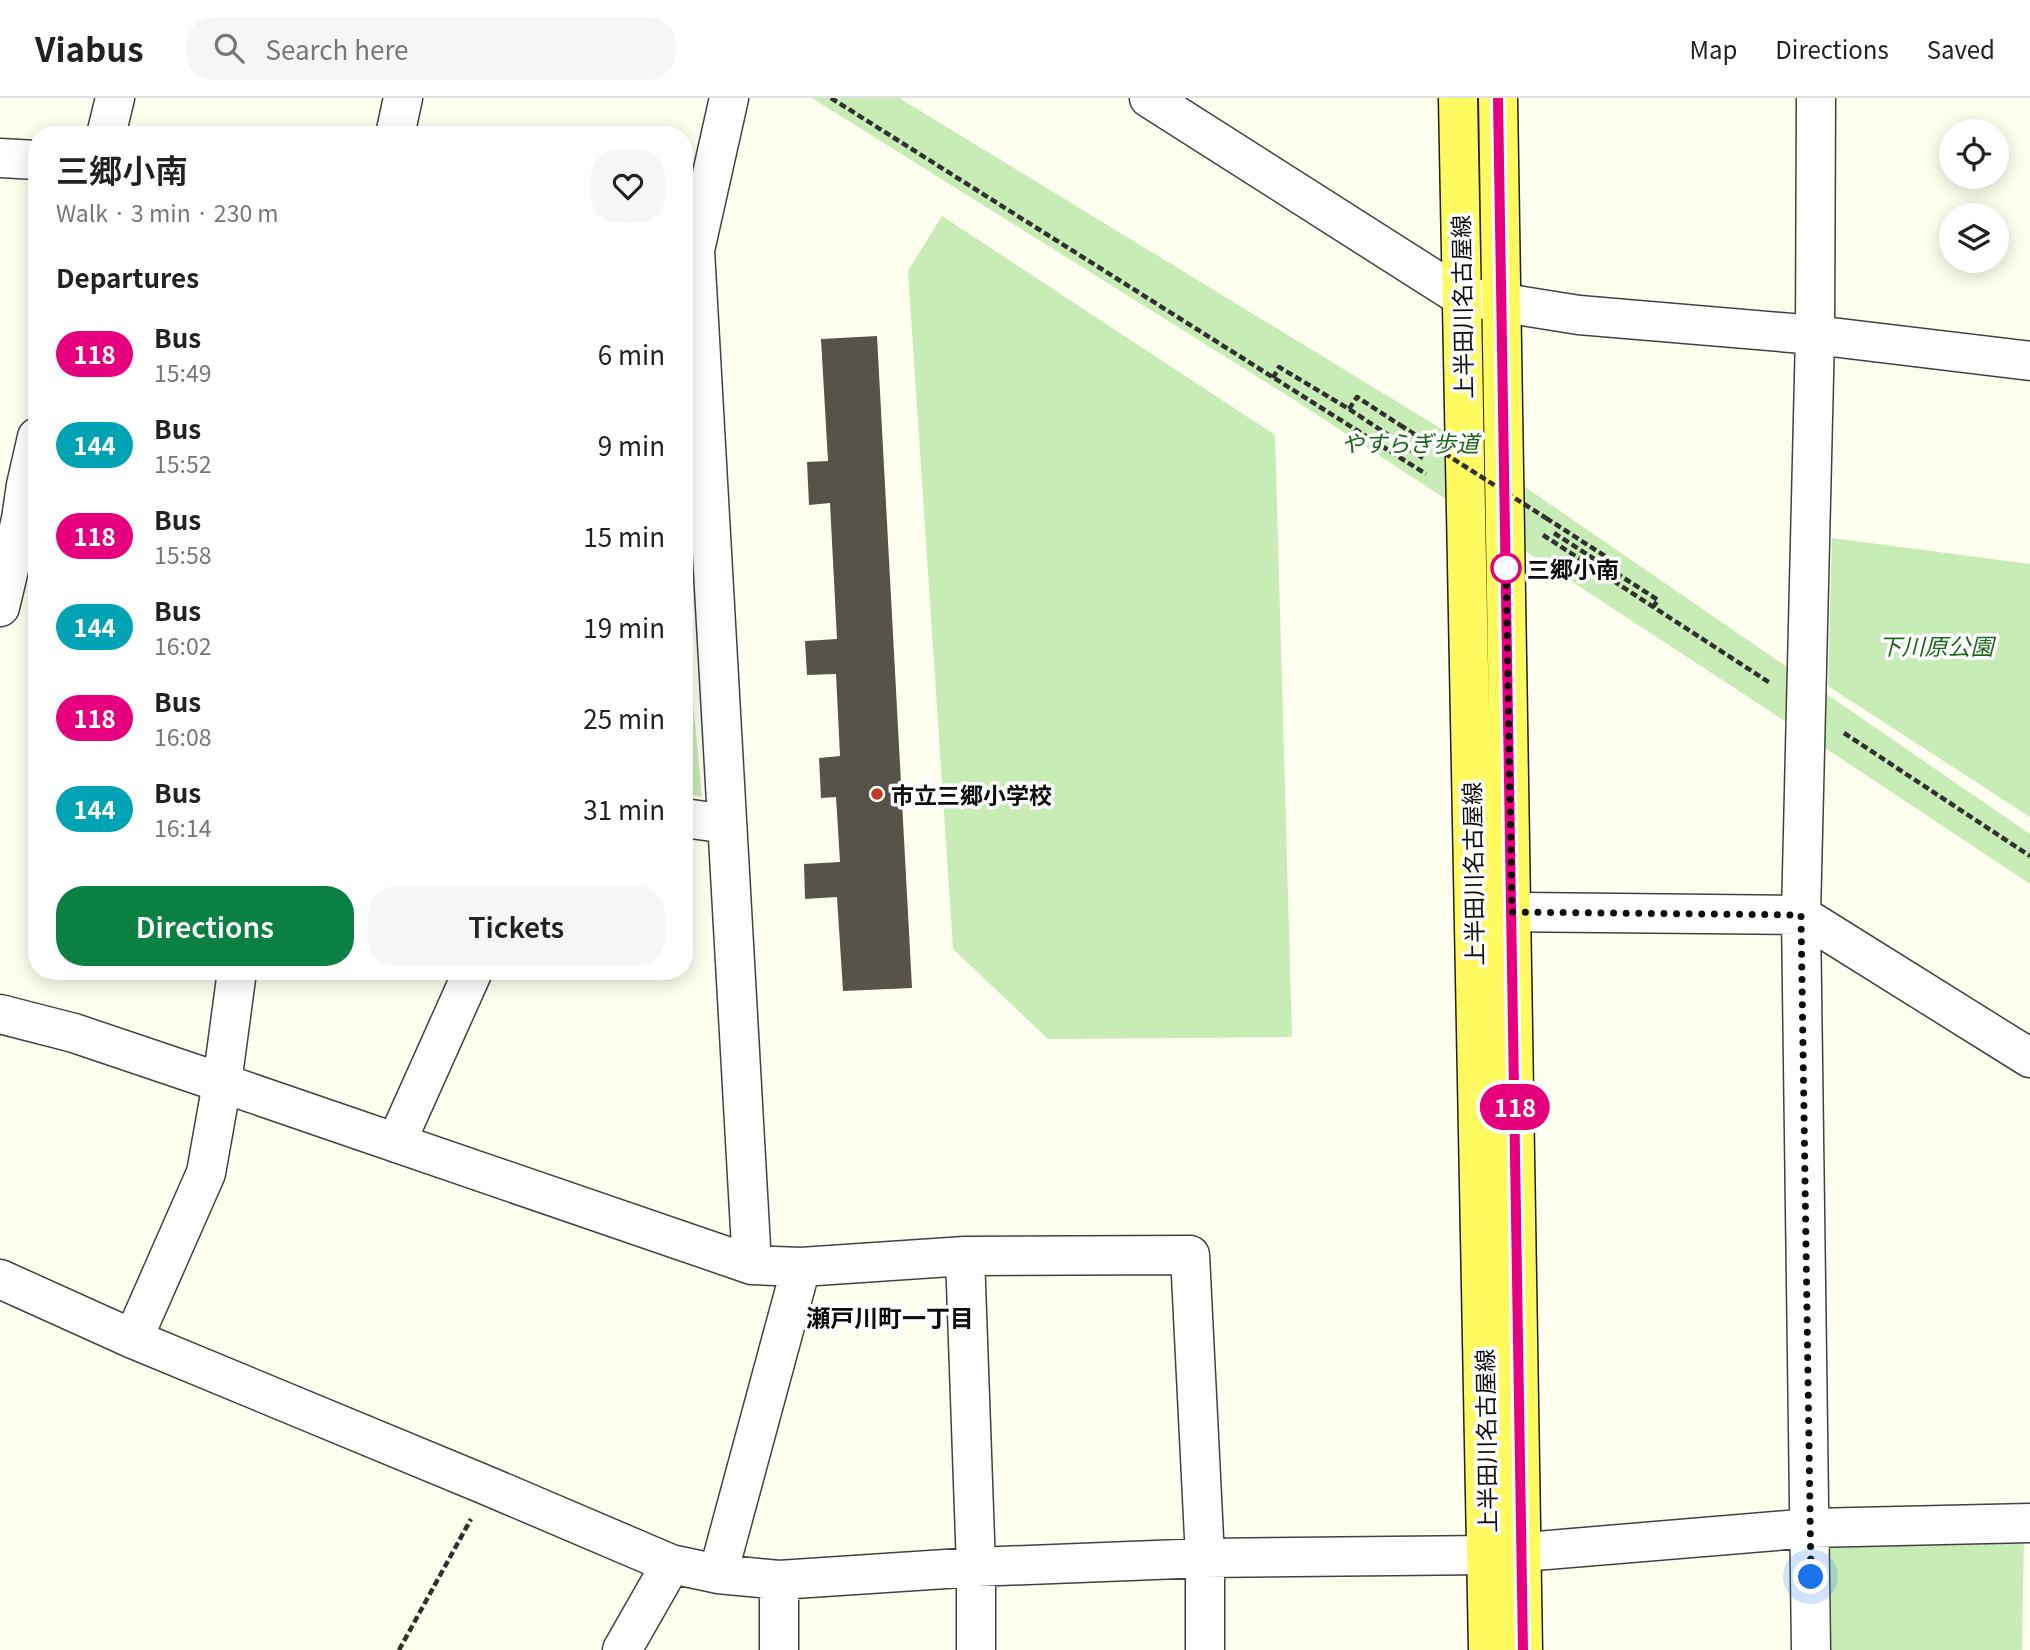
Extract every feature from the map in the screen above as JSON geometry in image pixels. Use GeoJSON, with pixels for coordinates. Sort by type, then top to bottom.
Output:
{"type":"FeatureCollection","features":[{"type":"Feature","properties":{"kind":"main road","name":"上半田川名古屋線"},"geometry":{"type":"LineString","coordinates":[[1458,98],[1465,498],[1504,1554],[1523,1650]]}},
{"type":"Feature","properties":{"kind":"main road","name":"上半田川名古屋線"},"geometry":{"type":"LineString","coordinates":[[1488,1650],[1504,1554],[1512,912],[1498,98]]}},
{"type":"Feature","properties":{"kind":"street"},"geometry":{"type":"LineString","coordinates":[[108,126],[115,98]]}},
{"type":"Feature","properties":{"kind":"street"},"geometry":{"type":"LineString","coordinates":[[397,126],[403,98]]}},
{"type":"Feature","properties":{"kind":"street"},"geometry":{"type":"LineString","coordinates":[[693,237],[729,98]]}},
{"type":"Feature","properties":{"kind":"street"},"geometry":{"type":"LineString","coordinates":[[1149,98],[1460,296],[1579,315],[1815,335],[2030,361]]}},
{"type":"Feature","properties":{"kind":"street"},"geometry":{"type":"LineString","coordinates":[[1811,1650],[1801,915],[1815,335],[1816,98]]}},
{"type":"Feature","properties":{"kind":"street"},"geometry":{"type":"LineString","coordinates":[[0,158],[28,160]]}},
{"type":"Feature","properties":{"kind":"street"},"geometry":{"type":"LineString","coordinates":[[693,370],[697,532],[727,824],[752,1265]]}},
{"type":"Feature","properties":{"kind":"street"},"geometry":{"type":"LineString","coordinates":[[0,607],[28,474]]}},
{"type":"Feature","properties":{"kind":"street"},"geometry":{"type":"LineString","coordinates":[[693,819],[727,824]]}},
{"type":"Feature","properties":{"kind":"street"},"geometry":{"type":"LineString","coordinates":[[1512,912],[1801,915],[2030,1058]]}},
{"type":"Feature","properties":{"kind":"street"},"geometry":{"type":"LineString","coordinates":[[133,1339],[206,1173],[236,980]]}},
{"type":"Feature","properties":{"kind":"street"},"geometry":{"type":"LineString","coordinates":[[396,1143],[469,980]]}},
{"type":"Feature","properties":{"kind":"street"},"geometry":{"type":"LineString","coordinates":[[0,1014],[74,1033],[752,1265],[800,1267],[965,1256],[1190,1255],[1205,1558],[1205,1650]]}},
{"type":"Feature","properties":{"kind":"street"},"geometry":{"type":"LineString","coordinates":[[965,1256],[976,1567],[976,1650]]}},
{"type":"Feature","properties":{"kind":"street"},"geometry":{"type":"LineString","coordinates":[[718,1574],[800,1267]]}},
{"type":"Feature","properties":{"kind":"street"},"geometry":{"type":"LineString","coordinates":[[0,1279],[133,1339],[671,1564],[718,1574],[779,1580],[976,1567],[1205,1558],[1504,1554],[1811,1528],[2030,1523]]}},
{"type":"Feature","properties":{"kind":"street"},"geometry":{"type":"LineString","coordinates":[[622,1650],[671,1564]]}},
{"type":"Feature","properties":{"kind":"street"},"geometry":{"type":"LineString","coordinates":[[779,1580],[779,1650]]}},
{"type":"Feature","properties":{"kind":"path"},"geometry":{"type":"LineString","coordinates":[[831,98],[1465,498]]}},
{"type":"Feature","properties":{"kind":"path"},"geometry":{"type":"LineString","coordinates":[[1273,378],[1279,367],[1423,458]]}},
{"type":"Feature","properties":{"kind":"path"},"geometry":{"type":"LineString","coordinates":[[1349,409],[1357,397],[1608,558],[1603,565]]}},
{"type":"Feature","properties":{"kind":"path"},"geometry":{"type":"LineString","coordinates":[[1553,533],[1658,600],[1653,607]]}},
{"type":"Feature","properties":{"kind":"path"},"geometry":{"type":"LineString","coordinates":[[399,1650],[488,1486]]}},
{"type":"Feature","properties":{"kind":"green space","name":"やすらぎ歩道"},"geometry":{"type":"Polygon","coordinates":[[[812,98],[899,98],[1432,423],[2030,834],[2030,884],[1296,401],[812,98]]]}},
{"type":"Feature","properties":{"kind":"green space"},"geometry":{"type":"Polygon","coordinates":[[[942,216],[1275,435],[1292,1037],[1048,1039],[953,949],[908,271],[942,216]]]}},
{"type":"Feature","properties":{"kind":"green space","name":"下川原公園"},"geometry":{"type":"Polygon","coordinates":[[[1832,538],[2030,564],[2030,817],[1828,686],[1832,538]]]}},
{"type":"Feature","properties":{"kind":"green space"},"geometry":{"type":"Polygon","coordinates":[[[693,702],[702,797],[693,795],[693,702]]]}},
{"type":"Feature","properties":{"kind":"green space"},"geometry":{"type":"Polygon","coordinates":[[[2024,1538],[2022,1650],[1825,1650],[1827,1544],[2024,1538]]]}},
{"type":"Feature","properties":{"kind":"building"},"geometry":{"type":"Polygon","coordinates":[[[877,336],[912,988],[843,991],[837,897],[805,899],[804,864],[840,862],[836,797],[821,798],[819,758],[840,756],[836,674],[807,675],[805,641],[837,639],[830,503],[809,505],[807,462],[828,461],[821,339],[877,336]]]}},
{"type":"Feature","properties":{"kind":"bus line","name":"118"},"geometry":{"type":"LineString","coordinates":[[1498,98],[1523,1650]]}},
{"type":"Feature","properties":{"kind":"place","name":"三郷小南"},"geometry":{"type":"Point","coordinates":[1506,568]}},
{"type":"Feature","properties":{"kind":"place","name":"市立三郷小学校"},"geometry":{"type":"Point","coordinates":[877,794]}},
{"type":"Feature","properties":{"kind":"district","name":"瀬戸川町一丁目"},"geometry":{"type":"Point","coordinates":[890,1316]}},
{"type":"Feature","properties":{"kind":"route"},"geometry":{"type":"LineString","coordinates":[[1506,568],[1506,564],[1512,912],[1801,915],[1811,1577]]}}]}
